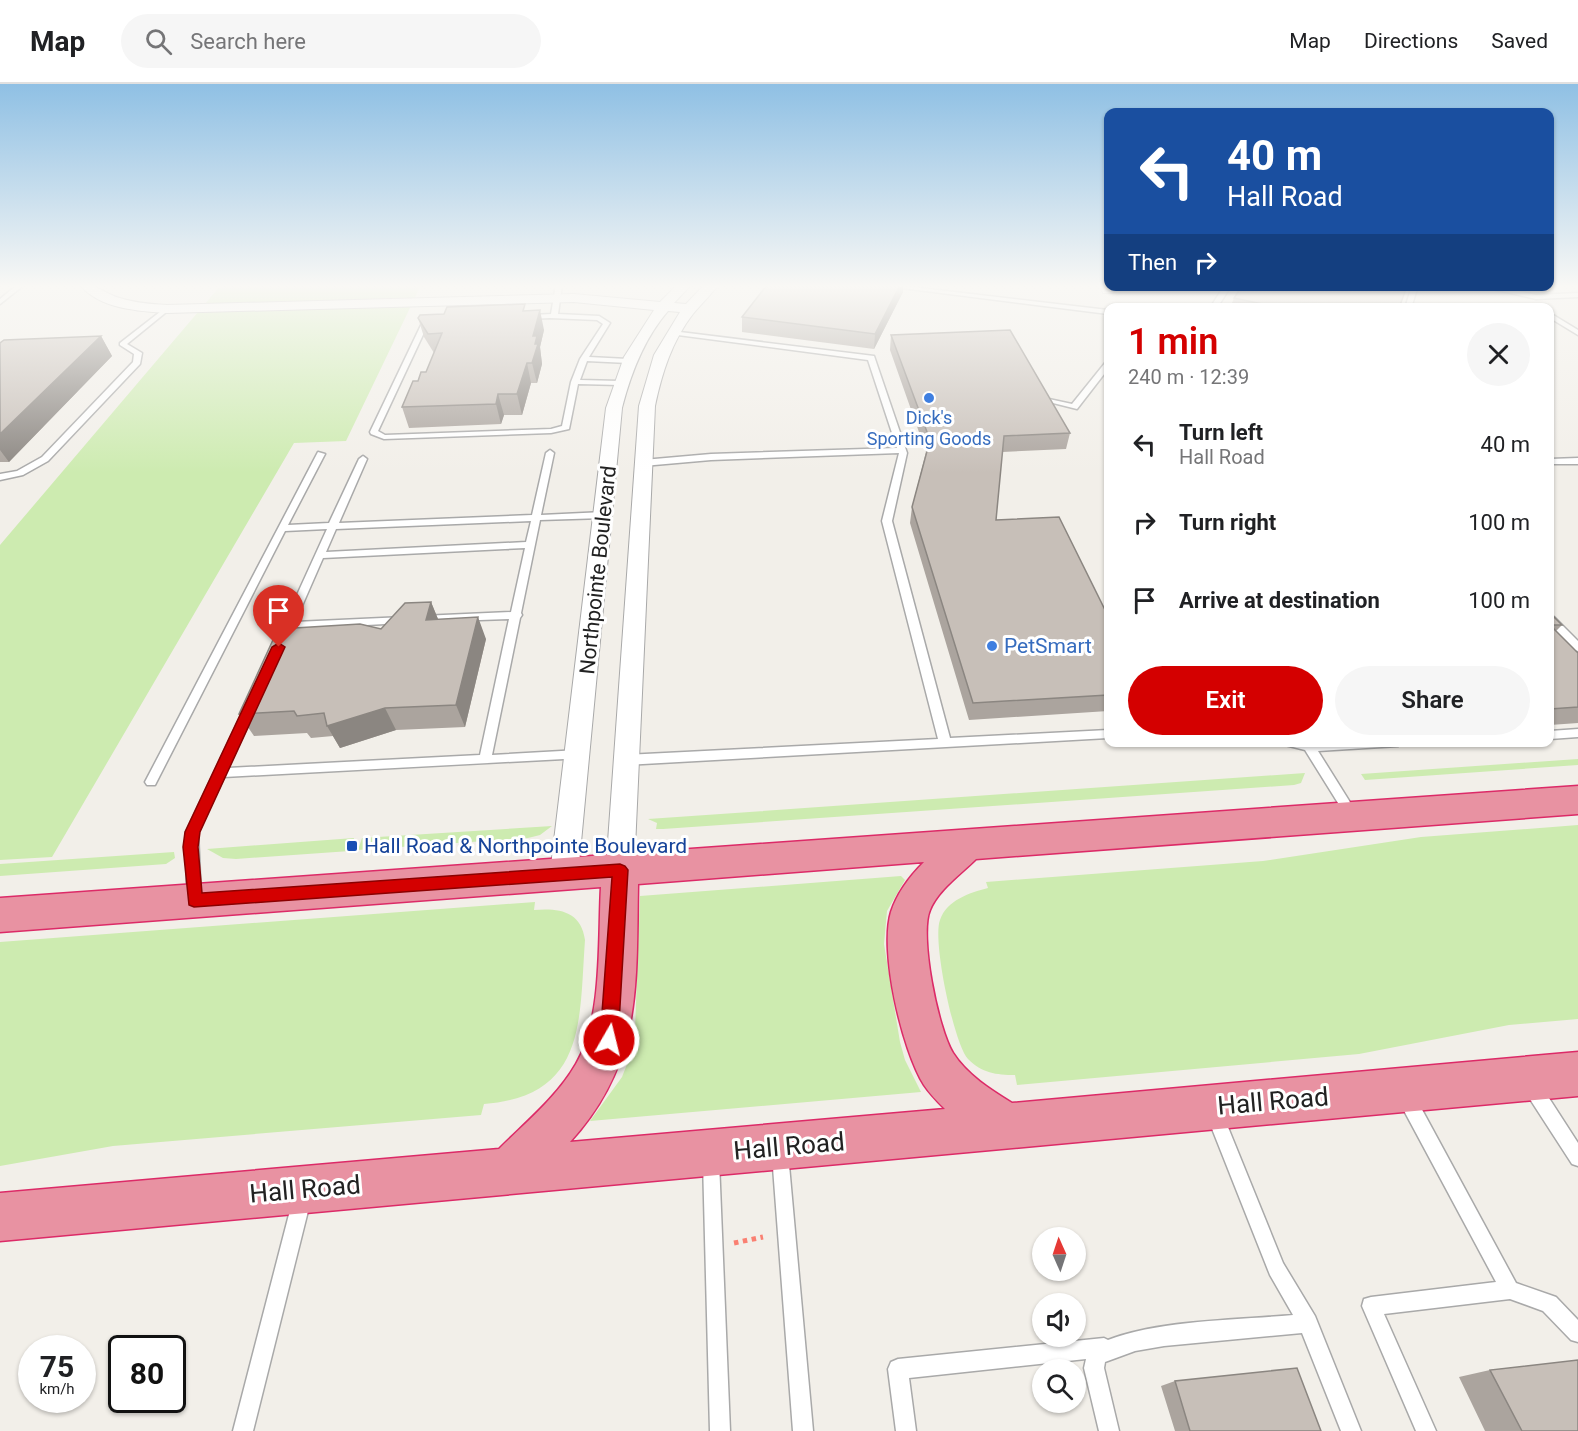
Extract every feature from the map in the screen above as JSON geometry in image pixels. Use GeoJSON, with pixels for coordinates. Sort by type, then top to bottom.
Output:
{"type":"FeatureCollection","features":[{"type":"Feature","properties":{"kind":"highway"},"geometry":{"type":"LineString","coordinates":[[0,915],[1578,800]]}},
{"type":"Feature","properties":{"kind":"highway"},"geometry":{"type":"LineString","coordinates":[[965,846],[919,895],[910,911],[906,945],[928,1047],[937,1067],[959,1092],[1008,1126]]}},
{"type":"Feature","properties":{"kind":"highway"},"geometry":{"type":"LineString","coordinates":[[509,1171],[559,1120],[591,1081],[602,1060],[609,1040],[613,1012],[620,870]]}},
{"type":"Feature","properties":{"kind":"highway","name":"Hall Road"},"geometry":{"type":"LineString","coordinates":[[0,1217],[1578,1074]]}},
{"type":"Feature","properties":{"kind":"street","name":"Northpointe Boulevard"},"geometry":{"type":"LineString","coordinates":[[564,874],[579,755],[614,408],[620,382],[635,348]]}},
{"type":"Feature","properties":{"kind":"street","name":"Northpointe Boulevard"},"geometry":{"type":"LineString","coordinates":[[620,870],[649,389],[657,362],[664,348]]}},
{"type":"Feature","properties":{"kind":"street"},"geometry":{"type":"LineString","coordinates":[[610,454],[624,462],[643,463]]}},
{"type":"Feature","properties":{"kind":"street"},"geometry":{"type":"LineString","coordinates":[[591,638],[633,635]]}},
{"type":"Feature","properties":{"kind":"lane"},"geometry":{"type":"LineString","coordinates":[[0,477],[20,473],[45,459],[137,363],[138,353],[129,348]]}},
{"type":"Feature","properties":{"kind":"lane"},"geometry":{"type":"LineString","coordinates":[[413,348],[374,432],[384,437],[560,430],[567,424],[575,382],[584,359],[592,348]]}},
{"type":"Feature","properties":{"kind":"lane"},"geometry":{"type":"LineString","coordinates":[[791,348],[872,358],[902,450],[887,521],[945,742]]}},
{"type":"Feature","properties":{"kind":"lane"},"geometry":{"type":"LineString","coordinates":[[584,359],[628,361]]}},
{"type":"Feature","properties":{"kind":"lane"},"geometry":{"type":"LineString","coordinates":[[1049,401],[1074,407],[1104,370]]}},
{"type":"Feature","properties":{"kind":"lane"},"geometry":{"type":"LineString","coordinates":[[575,382],[620,382]]}},
{"type":"Feature","properties":{"kind":"lane"},"geometry":{"type":"LineString","coordinates":[[643,463],[711,457],[902,450]]}},
{"type":"Feature","properties":{"kind":"lane"},"geometry":{"type":"LineString","coordinates":[[485,760],[550,453]]}},
{"type":"Feature","properties":{"kind":"lane"},"geometry":{"type":"LineString","coordinates":[[151,782],[321,454]]}},
{"type":"Feature","properties":{"kind":"lane"},"geometry":{"type":"LineString","coordinates":[[279,647],[363,459]]}},
{"type":"Feature","properties":{"kind":"lane"},"geometry":{"type":"LineString","coordinates":[[1554,462],[1578,461]]}},
{"type":"Feature","properties":{"kind":"lane"},"geometry":{"type":"LineString","coordinates":[[282,528],[604,515]]}},
{"type":"Feature","properties":{"kind":"lane"},"geometry":{"type":"LineString","coordinates":[[320,555],[530,545]]}},
{"type":"Feature","properties":{"kind":"lane"},"geometry":{"type":"LineString","coordinates":[[288,626],[517,615]]}},
{"type":"Feature","properties":{"kind":"lane"},"geometry":{"type":"LineString","coordinates":[[1554,623],[1578,647]]}},
{"type":"Feature","properties":{"kind":"lane"},"geometry":{"type":"LineString","coordinates":[[194,901],[192,832],[254,699]]}},
{"type":"Feature","properties":{"kind":"lane"},"geometry":{"type":"LineString","coordinates":[[1554,735],[1578,733]]}},
{"type":"Feature","properties":{"kind":"lane"},"geometry":{"type":"LineString","coordinates":[[625,760],[1104,734]]}},
{"type":"Feature","properties":{"kind":"lane"},"geometry":{"type":"LineString","coordinates":[[1309,747],[1353,817]]}},
{"type":"Feature","properties":{"kind":"lane"},"geometry":{"type":"LineString","coordinates":[[220,773],[579,755]]}},
{"type":"Feature","properties":{"kind":"lane"},"geometry":{"type":"LineString","coordinates":[[1526,1079],[1578,1158]]}},
{"type":"Feature","properties":{"kind":"lane"},"geometry":{"type":"LineString","coordinates":[[1402,1090],[1510,1290]]}},
{"type":"Feature","properties":{"kind":"lane"},"geometry":{"type":"LineString","coordinates":[[1211,1107],[1276,1269],[1308,1323],[1351,1431]]}},
{"type":"Feature","properties":{"kind":"lane"},"geometry":{"type":"LineString","coordinates":[[779,1147],[802,1431]]}},
{"type":"Feature","properties":{"kind":"lane"},"geometry":{"type":"LineString","coordinates":[[711,1154],[720,1431]]}},
{"type":"Feature","properties":{"kind":"lane"},"geometry":{"type":"LineString","coordinates":[[243,1431],[305,1190]]}},
{"type":"Feature","properties":{"kind":"lane"},"geometry":{"type":"LineString","coordinates":[[1426,1431],[1371,1306],[1510,1290],[1549,1304],[1578,1333]]}},
{"type":"Feature","properties":{"kind":"lane"},"geometry":{"type":"LineString","coordinates":[[906,1431],[898,1369],[1105,1348],[1152,1339],[1308,1323]]}},
{"type":"Feature","properties":{"kind":"lane"},"geometry":{"type":"LineString","coordinates":[[1105,1348],[1096,1356],[1094,1368],[1109,1431]]}},
{"type":"Feature","properties":{"kind":"path"},"geometry":{"type":"LineString","coordinates":[[730,1244],[763,1237]]}},
{"type":"Feature","properties":{"kind":"green space"},"geometry":{"type":"Polygon","coordinates":[[[168,348],[391,348],[346,441],[294,443],[52,857],[0,860],[0,545],[168,348]]]}},
{"type":"Feature","properties":{"kind":"green space"},"geometry":{"type":"Polygon","coordinates":[[[1578,759],[1578,765],[1365,780],[1361,774],[1578,759]]]}},
{"type":"Feature","properties":{"kind":"green space"},"geometry":{"type":"Polygon","coordinates":[[[1305,773],[1301,783],[1294,785],[663,829],[656,829],[657,823],[648,819],[1305,773]]]}},
{"type":"Feature","properties":{"kind":"green space"},"geometry":{"type":"Polygon","coordinates":[[[1578,825],[1578,1019],[1509,1025],[1359,1054],[1017,1085],[1015,1075],[990,1072],[979,1067],[968,1059],[962,1050],[946,991],[938,931],[940,920],[948,907],[966,895],[988,888],[986,882],[1263,861],[1421,837],[1578,825]]]}},
{"type":"Feature","properties":{"kind":"green space"},"geometry":{"type":"Polygon","coordinates":[[[552,826],[540,835],[528,838],[358,850],[362,838],[552,826]]]}},
{"type":"Feature","properties":{"kind":"green space"},"geometry":{"type":"Polygon","coordinates":[[[354,838],[350,851],[236,859],[223,858],[207,849],[354,838]]]}},
{"type":"Feature","properties":{"kind":"green space"},"geometry":{"type":"Polygon","coordinates":[[[174,852],[175,858],[166,864],[0,876],[0,864],[174,852]]]}},
{"type":"Feature","properties":{"kind":"green space"},"geometry":{"type":"Polygon","coordinates":[[[901,876],[905,880],[887,911],[884,944],[900,1042],[905,1060],[921,1092],[590,1121],[622,1077],[631,1054],[635,1030],[640,896],[901,876]]]}},
{"type":"Feature","properties":{"kind":"green space"},"geometry":{"type":"Polygon","coordinates":[[[535,902],[534,910],[567,913],[574,917],[583,930],[585,940],[581,999],[578,1025],[571,1049],[560,1070],[542,1086],[518,1098],[484,1104],[481,1115],[113,1146],[0,1166],[0,942],[535,902]]]}},
{"type":"Feature","properties":{"kind":"building"},"geometry":{"type":"Polygon","coordinates":[[[0,348],[89,348],[0,434],[0,348]]]}},
{"type":"Feature","properties":{"kind":"building"},"geometry":{"type":"Polygon","coordinates":[[[436,348],[537,348],[532,363],[527,363],[517,394],[498,394],[496,404],[402,407],[413,381],[418,381],[421,372],[426,372],[436,348]]]}},
{"type":"Feature","properties":{"kind":"building"},"geometry":{"type":"Polygon","coordinates":[[[896,348],[1020,348],[1070,433],[1004,436],[996,520],[1059,517],[1104,608],[1104,695],[973,703],[912,507],[930,440],[896,348]]]}},
{"type":"Feature","properties":{"kind":"building"},"geometry":{"type":"Polygon","coordinates":[[[431,602],[426,620],[478,617],[456,705],[385,708],[327,726],[324,713],[297,716],[294,711],[239,714],[278,629],[360,624],[381,629],[405,603],[431,602]]]}},
{"type":"Feature","properties":{"kind":"building"},"geometry":{"type":"Polygon","coordinates":[[[1554,617],[1562,625],[1554,625],[1554,617]]]}},
{"type":"Feature","properties":{"kind":"building"},"geometry":{"type":"Polygon","coordinates":[[[1554,629],[1578,653],[1578,707],[1554,709],[1554,629]]]}},
{"type":"Feature","properties":{"kind":"building"},"geometry":{"type":"Polygon","coordinates":[[[1578,1360],[1578,1431],[1522,1431],[1490,1370],[1578,1360]]]}},
{"type":"Feature","properties":{"kind":"building"},"geometry":{"type":"Polygon","coordinates":[[[1297,1368],[1321,1431],[1190,1431],[1175,1381],[1297,1368]]]}},
{"type":"Feature","properties":{"kind":"place","name":"Dick's Sporting Goods"},"geometry":{"type":"Point","coordinates":[929,398]}},
{"type":"Feature","properties":{"kind":"place","name":"PetSmart"},"geometry":{"type":"Point","coordinates":[992,646]}},
{"type":"Feature","properties":{"kind":"place","name":"Hall Road & Northpointe Boulevard"},"geometry":{"type":"Point","coordinates":[352,846]}},
{"type":"Feature","properties":{"kind":"route"},"geometry":{"type":"LineString","coordinates":[[279,647],[192,832],[194,901],[620,870],[613,1012],[609,1040]]}}]}
